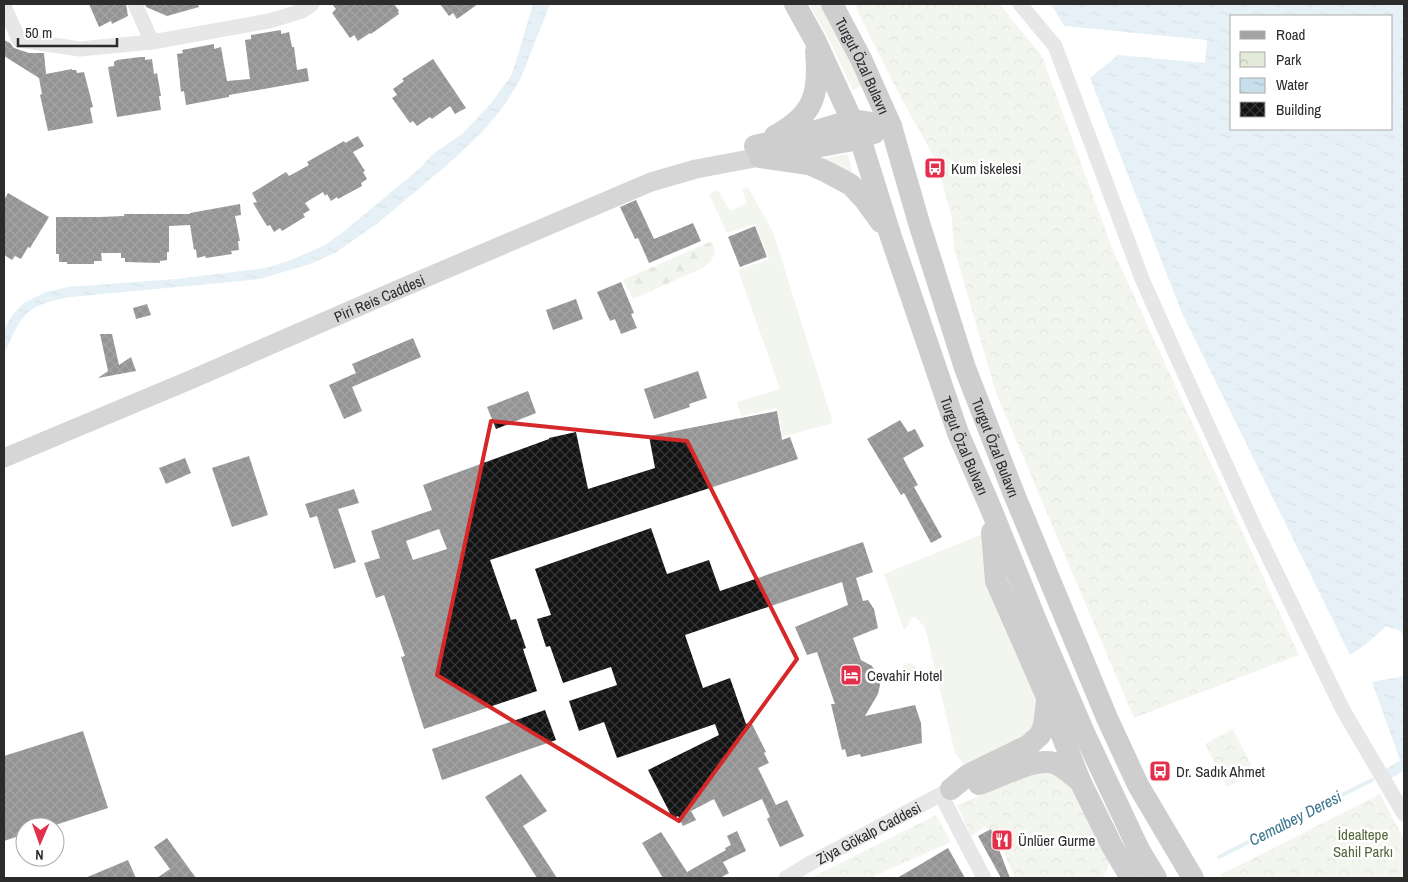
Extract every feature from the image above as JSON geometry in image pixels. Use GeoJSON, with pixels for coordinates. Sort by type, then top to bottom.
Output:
{"type":"FeatureCollection","features":[{"type":"Feature","properties":{"kind":"highway","name":"Turgut Özal Bulvarı"},"geometry":{"type":"LineString","coordinates":[[795,4],[815,40],[857,129],[891,237],[958,433],[991,509],[1036,623],[1085,735],[1139,850],[1156,878]]}},
{"type":"Feature","properties":{"kind":"highway","name":"Turgut Özal Bulavrı"},"geometry":{"type":"LineString","coordinates":[[832,4],[861,59],[891,126],[919,223],[965,368],[987,428],[1107,718],[1138,785],[1193,878]]}},
{"type":"Feature","properties":{"kind":"highway"},"geometry":{"type":"LineString","coordinates":[[758,152],[803,117],[809,108],[817,84],[818,70],[815,40]]}},
{"type":"Feature","properties":{"kind":"highway"},"geometry":{"type":"LineString","coordinates":[[758,152],[799,136],[891,126]]}},
{"type":"Feature","properties":{"kind":"highway"},"geometry":{"type":"LineString","coordinates":[[758,152],[809,164],[851,185],[865,200],[891,237]]}},
{"type":"Feature","properties":{"kind":"highway"},"geometry":{"type":"LineString","coordinates":[[991,509],[996,581],[1080,780],[1112,846],[1131,878]]}},
{"type":"Feature","properties":{"kind":"highway"},"geometry":{"type":"LineString","coordinates":[[946,792],[968,775],[1030,745],[1040,735],[1044,726],[1047,698]]}},
{"type":"Feature","properties":{"kind":"highway"},"geometry":{"type":"LineString","coordinates":[[946,792],[981,784],[1037,762],[1052,762],[1080,780]]}},
{"type":"Feature","properties":{"kind":"highway"},"geometry":{"type":"LineString","coordinates":[[1112,846],[1117,871],[1114,878]]}},
{"type":"Feature","properties":{"kind":"main road","name":"Piri Reis Caddesi"},"geometry":{"type":"LineString","coordinates":[[4,448],[306,323],[645,172],[758,152]]}},
{"type":"Feature","properties":{"kind":"main road","name":"Piri Reis Caddesi"},"geometry":{"type":"LineString","coordinates":[[4,458],[651,182],[758,152]]}},
{"type":"Feature","properties":{"kind":"street"},"geometry":{"type":"LineString","coordinates":[[135,4],[152,42]]}},
{"type":"Feature","properties":{"kind":"street"},"geometry":{"type":"LineString","coordinates":[[4,6],[19,40],[80,49],[152,42],[269,21],[302,11],[312,4]]}},
{"type":"Feature","properties":{"kind":"street"},"geometry":{"type":"LineString","coordinates":[[1020,4],[1055,46],[1142,280],[1180,364],[1257,533],[1343,710],[1404,814]]}},
{"type":"Feature","properties":{"kind":"street"},"geometry":{"type":"LineString","coordinates":[[946,792],[984,878]]}},
{"type":"Feature","properties":{"kind":"street","name":"Ziya Gökalp Caddesi"},"geometry":{"type":"LineString","coordinates":[[786,878],[808,864],[946,792]]}},
{"type":"Feature","properties":{"kind":"highlighted area"},"geometry":{"type":"Polygon","coordinates":[[[491,421],[687,441],[797,659],[679,821],[437,675],[491,421]]]}},
{"type":"Feature","properties":{"kind":"green space"},"geometry":{"type":"Polygon","coordinates":[[[809,4],[820,4],[862,86],[853,90],[831,43],[809,4]]]}},
{"type":"Feature","properties":{"kind":"green space"},"geometry":{"type":"Polygon","coordinates":[[[854,4],[1000,4],[1042,56],[1112,248],[1299,655],[1134,718],[996,393],[954,248],[952,219],[937,162],[902,100],[854,4]]]}},
{"type":"Feature","properties":{"kind":"green space"},"geometry":{"type":"Polygon","coordinates":[[[848,154],[853,175],[821,159],[848,154]]]}},
{"type":"Feature","properties":{"kind":"green space"},"geometry":{"type":"Polygon","coordinates":[[[748,187],[773,232],[833,423],[760,443],[760,437],[782,431],[777,408],[741,416],[737,402],[780,389],[738,270],[769,259],[755,224],[727,233],[709,194],[718,190],[730,211],[747,203],[742,190],[748,187]]]}},
{"type":"Feature","properties":{"kind":"green space"},"geometry":{"type":"Polygon","coordinates":[[[712,241],[715,253],[711,261],[703,268],[633,299],[623,280],[712,241]]]}},
{"type":"Feature","properties":{"kind":"green space"},"geometry":{"type":"Polygon","coordinates":[[[983,534],[1041,709],[1033,730],[965,766],[955,753],[925,627],[915,617],[911,618],[904,630],[884,574],[983,534]]]}},
{"type":"Feature","properties":{"kind":"green space"},"geometry":{"type":"Polygon","coordinates":[[[906,663],[912,663],[916,670],[912,677],[906,677],[902,673],[902,667],[906,663]]]}},
{"type":"Feature","properties":{"kind":"green space"},"geometry":{"type":"Polygon","coordinates":[[[1233,729],[1255,773],[1227,787],[1205,744],[1233,729]]]}},
{"type":"Feature","properties":{"kind":"green space"},"geometry":{"type":"Polygon","coordinates":[[[1039,771],[1049,772],[1069,784],[1110,861],[1102,878],[1014,878],[997,833],[985,827],[971,836],[957,805],[1039,771]]]}},
{"type":"Feature","properties":{"kind":"green space","name":"İdealtepe Sahil Parkı"},"geometry":{"type":"Polygon","coordinates":[[[1380,794],[1404,839],[1404,878],[1222,878],[1220,875],[1380,794]]]}},
{"type":"Feature","properties":{"kind":"green space"},"geometry":{"type":"Polygon","coordinates":[[[936,815],[951,842],[870,878],[811,878],[936,815]]]}},
{"type":"Feature","properties":{"kind":"water"},"geometry":{"type":"Polygon","coordinates":[[[533,4],[550,4],[520,80],[503,107],[483,131],[454,159],[378,223],[335,253],[310,264],[260,279],[56,300],[34,308],[27,314],[21,321],[4,355],[4,329],[14,313],[24,303],[46,292],[68,287],[176,279],[266,268],[291,260],[325,245],[418,170],[433,154],[463,133],[492,102],[511,76],[533,4]]]}},
{"type":"Feature","properties":{"kind":"water"},"geometry":{"type":"Polygon","coordinates":[[[1051,4],[1404,4],[1404,637],[1401,631],[1386,626],[1365,645],[1350,655],[1182,313],[1090,78],[1118,55],[1205,63],[1207,40],[1064,26],[1051,4]]]}},
{"type":"Feature","properties":{"kind":"water"},"geometry":{"type":"Polygon","coordinates":[[[1404,676],[1404,771],[1390,779],[1385,770],[1400,760],[1372,682],[1404,676]]]}},
{"type":"Feature","properties":{"kind":"building"},"geometry":{"type":"Polygon","coordinates":[[[89,4],[126,4],[128,16],[112,24],[111,21],[99,27],[89,4]]]}},
{"type":"Feature","properties":{"kind":"building"},"geometry":{"type":"Polygon","coordinates":[[[145,4],[198,4],[199,7],[167,16],[146,7],[145,4]]]}},
{"type":"Feature","properties":{"kind":"building"},"geometry":{"type":"Polygon","coordinates":[[[332,4],[394,4],[399,14],[358,41],[354,35],[350,38],[332,13],[336,9],[332,4]]]}},
{"type":"Feature","properties":{"kind":"building"},"geometry":{"type":"Polygon","coordinates":[[[440,4],[478,4],[457,19],[453,13],[449,16],[440,4]]]}},
{"type":"Feature","properties":{"kind":"building"},"geometry":{"type":"Polygon","coordinates":[[[281,30],[281,34],[289,32],[292,47],[294,47],[297,70],[307,68],[309,81],[229,95],[229,97],[186,105],[184,91],[181,92],[177,54],[183,53],[182,50],[214,44],[214,49],[221,47],[227,81],[250,79],[245,40],[251,39],[251,35],[281,30]]]}},
{"type":"Feature","properties":{"kind":"building"},"geometry":{"type":"Polygon","coordinates":[[[4,40],[14,48],[29,53],[44,53],[46,74],[72,69],[76,70],[77,73],[84,72],[93,107],[90,108],[93,123],[48,131],[40,95],[42,94],[39,78],[4,56],[4,40]]]}},
{"type":"Feature","properties":{"kind":"building"},"geometry":{"type":"Polygon","coordinates":[[[145,57],[145,60],[152,59],[154,74],[157,73],[161,96],[159,96],[161,110],[117,117],[108,67],[114,66],[114,62],[117,60],[145,57]]]}},
{"type":"Feature","properties":{"kind":"building"},"geometry":{"type":"Polygon","coordinates":[[[433,59],[466,108],[455,114],[450,106],[432,119],[430,117],[417,126],[413,121],[410,123],[392,98],[397,95],[393,89],[404,81],[402,79],[433,59]]]}},
{"type":"Feature","properties":{"kind":"building"},"geometry":{"type":"Polygon","coordinates":[[[358,136],[364,146],[353,152],[365,171],[363,172],[367,179],[361,183],[362,186],[331,201],[327,194],[325,196],[323,192],[305,203],[310,210],[303,214],[305,217],[282,231],[280,228],[274,232],[270,225],[267,226],[253,203],[257,202],[252,193],[286,172],[289,176],[309,165],[307,162],[344,141],[345,143],[358,136]]]}},
{"type":"Feature","properties":{"kind":"building"},"geometry":{"type":"Polygon","coordinates":[[[8,193],[49,217],[21,259],[15,256],[12,260],[4,255],[4,200],[8,193]]]}},
{"type":"Feature","properties":{"kind":"building"},"geometry":{"type":"Polygon","coordinates":[[[636,200],[654,239],[693,223],[701,241],[649,263],[638,238],[635,239],[620,207],[636,200]]]}},
{"type":"Feature","properties":{"kind":"building"},"geometry":{"type":"Polygon","coordinates":[[[240,204],[241,215],[235,216],[240,241],[238,241],[239,250],[231,251],[232,254],[197,258],[190,225],[169,226],[169,252],[167,252],[167,260],[160,261],[160,263],[125,262],[125,258],[121,258],[121,253],[101,253],[102,261],[94,261],[94,264],[67,264],[67,262],[59,262],[59,254],[56,254],[56,217],[190,214],[240,204]]]}},
{"type":"Feature","properties":{"kind":"building"},"geometry":{"type":"Polygon","coordinates":[[[755,226],[767,257],[740,267],[728,237],[755,226]]]}},
{"type":"Feature","properties":{"kind":"building"},"geometry":{"type":"Polygon","coordinates":[[[621,282],[634,313],[631,314],[637,328],[621,334],[615,319],[610,321],[597,292],[621,282]]]}},
{"type":"Feature","properties":{"kind":"building"},"geometry":{"type":"Polygon","coordinates":[[[576,299],[583,319],[553,330],[546,310],[576,299]]]}},
{"type":"Feature","properties":{"kind":"building"},"geometry":{"type":"Polygon","coordinates":[[[147,304],[151,315],[136,319],[133,308],[147,304]]]}},
{"type":"Feature","properties":{"kind":"building"},"geometry":{"type":"Polygon","coordinates":[[[100,334],[112,334],[119,365],[131,357],[136,371],[98,378],[108,371],[100,334]]]}},
{"type":"Feature","properties":{"kind":"building"},"geometry":{"type":"Polygon","coordinates":[[[413,338],[421,357],[352,387],[362,411],[344,419],[329,385],[356,373],[352,364],[413,338]]]}},
{"type":"Feature","properties":{"kind":"building"},"geometry":{"type":"Polygon","coordinates":[[[698,371],[707,398],[689,404],[690,407],[654,419],[644,389],[698,371]]]}},
{"type":"Feature","properties":{"kind":"building"},"geometry":{"type":"Polygon","coordinates":[[[528,391],[536,413],[496,429],[487,407],[528,391]]]}},
{"type":"Feature","properties":{"kind":"building"},"geometry":{"type":"Polygon","coordinates":[[[777,411],[782,440],[790,437],[798,459],[490,560],[511,620],[516,619],[526,648],[523,649],[537,691],[424,729],[401,657],[405,656],[384,595],[376,598],[364,563],[380,558],[371,531],[432,510],[423,485],[549,438],[576,432],[588,489],[655,468],[649,436],[777,411]],[[439,529],[406,541],[413,560],[447,549],[439,529]]]}},
{"type":"Feature","properties":{"kind":"building"},"geometry":{"type":"Polygon","coordinates":[[[900,420],[908,432],[915,429],[924,446],[903,458],[918,485],[914,487],[942,537],[931,543],[904,493],[901,495],[867,439],[900,420]]]}},
{"type":"Feature","properties":{"kind":"building"},"geometry":{"type":"Polygon","coordinates":[[[249,456],[268,515],[232,527],[212,468],[249,456]]]}},
{"type":"Feature","properties":{"kind":"building"},"geometry":{"type":"Polygon","coordinates":[[[185,458],[191,473],[166,484],[159,468],[185,458]]]}},
{"type":"Feature","properties":{"kind":"building"},"geometry":{"type":"Polygon","coordinates":[[[354,489],[359,503],[338,509],[356,562],[334,569],[317,516],[310,518],[305,504],[354,489]]]}},
{"type":"Feature","properties":{"kind":"building"},"geometry":{"type":"Polygon","coordinates":[[[651,528],[667,574],[709,560],[720,591],[863,542],[873,572],[856,578],[863,601],[868,600],[874,609],[878,628],[853,638],[861,660],[872,666],[880,679],[878,694],[865,716],[915,705],[921,723],[922,743],[861,757],[860,754],[847,757],[845,749],[842,750],[831,704],[835,704],[817,652],[807,655],[795,627],[848,605],[842,582],[685,635],[703,688],[730,678],[746,724],[751,722],[766,752],[764,753],[769,763],[758,768],[776,805],[787,800],[804,836],[780,847],[767,819],[770,817],[762,799],[723,817],[714,799],[691,811],[696,820],[683,826],[678,816],[673,819],[648,770],[719,735],[715,724],[617,758],[604,722],[579,731],[569,701],[617,685],[611,667],[563,683],[550,646],[546,647],[537,619],[551,615],[535,569],[651,528]]]}},
{"type":"Feature","properties":{"kind":"building"},"geometry":{"type":"Polygon","coordinates":[[[545,710],[556,740],[442,780],[432,749],[545,710]]]}},
{"type":"Feature","properties":{"kind":"building"},"geometry":{"type":"Polygon","coordinates":[[[83,731],[108,808],[65,822],[65,817],[15,817],[15,837],[4,841],[4,756],[83,731]]]}},
{"type":"Feature","properties":{"kind":"building"},"geometry":{"type":"Polygon","coordinates":[[[521,774],[547,811],[523,826],[557,878],[537,878],[485,797],[521,774]]]}},
{"type":"Feature","properties":{"kind":"building"},"geometry":{"type":"Polygon","coordinates":[[[991,829],[1010,878],[1001,878],[978,836],[991,829]]]}},
{"type":"Feature","properties":{"kind":"building"},"geometry":{"type":"Polygon","coordinates":[[[737,831],[746,851],[723,862],[729,873],[720,878],[663,878],[642,843],[661,832],[687,872],[726,850],[725,848],[731,845],[727,836],[737,831]]]}},
{"type":"Feature","properties":{"kind":"building"},"geometry":{"type":"Polygon","coordinates":[[[167,838],[196,878],[157,878],[170,869],[154,847],[167,838]]]}},
{"type":"Feature","properties":{"kind":"building"},"geometry":{"type":"Polygon","coordinates":[[[948,848],[965,878],[897,878],[916,867],[948,848]]]}},
{"type":"Feature","properties":{"kind":"building"},"geometry":{"type":"Polygon","coordinates":[[[128,860],[136,878],[85,878],[128,860]]]}},
{"type":"Feature","properties":{"kind":"waterway","name":"Cemalbey Deresi"},"geometry":{"type":"LineString","coordinates":[[1219,857],[1372,780]]}},
{"type":"Feature","properties":{"kind":"place","name":"Kum İskelesi"},"geometry":{"type":"Point","coordinates":[935,168]}},
{"type":"Feature","properties":{"kind":"place","name":"Cevahir Hotel"},"geometry":{"type":"Point","coordinates":[851,675]}},
{"type":"Feature","properties":{"kind":"place","name":"Dr. Sadık Ahmet"},"geometry":{"type":"Point","coordinates":[1160,771]}},
{"type":"Feature","properties":{"kind":"place","name":"Ünlüer Gurme"},"geometry":{"type":"Point","coordinates":[1002,840]}}]}
